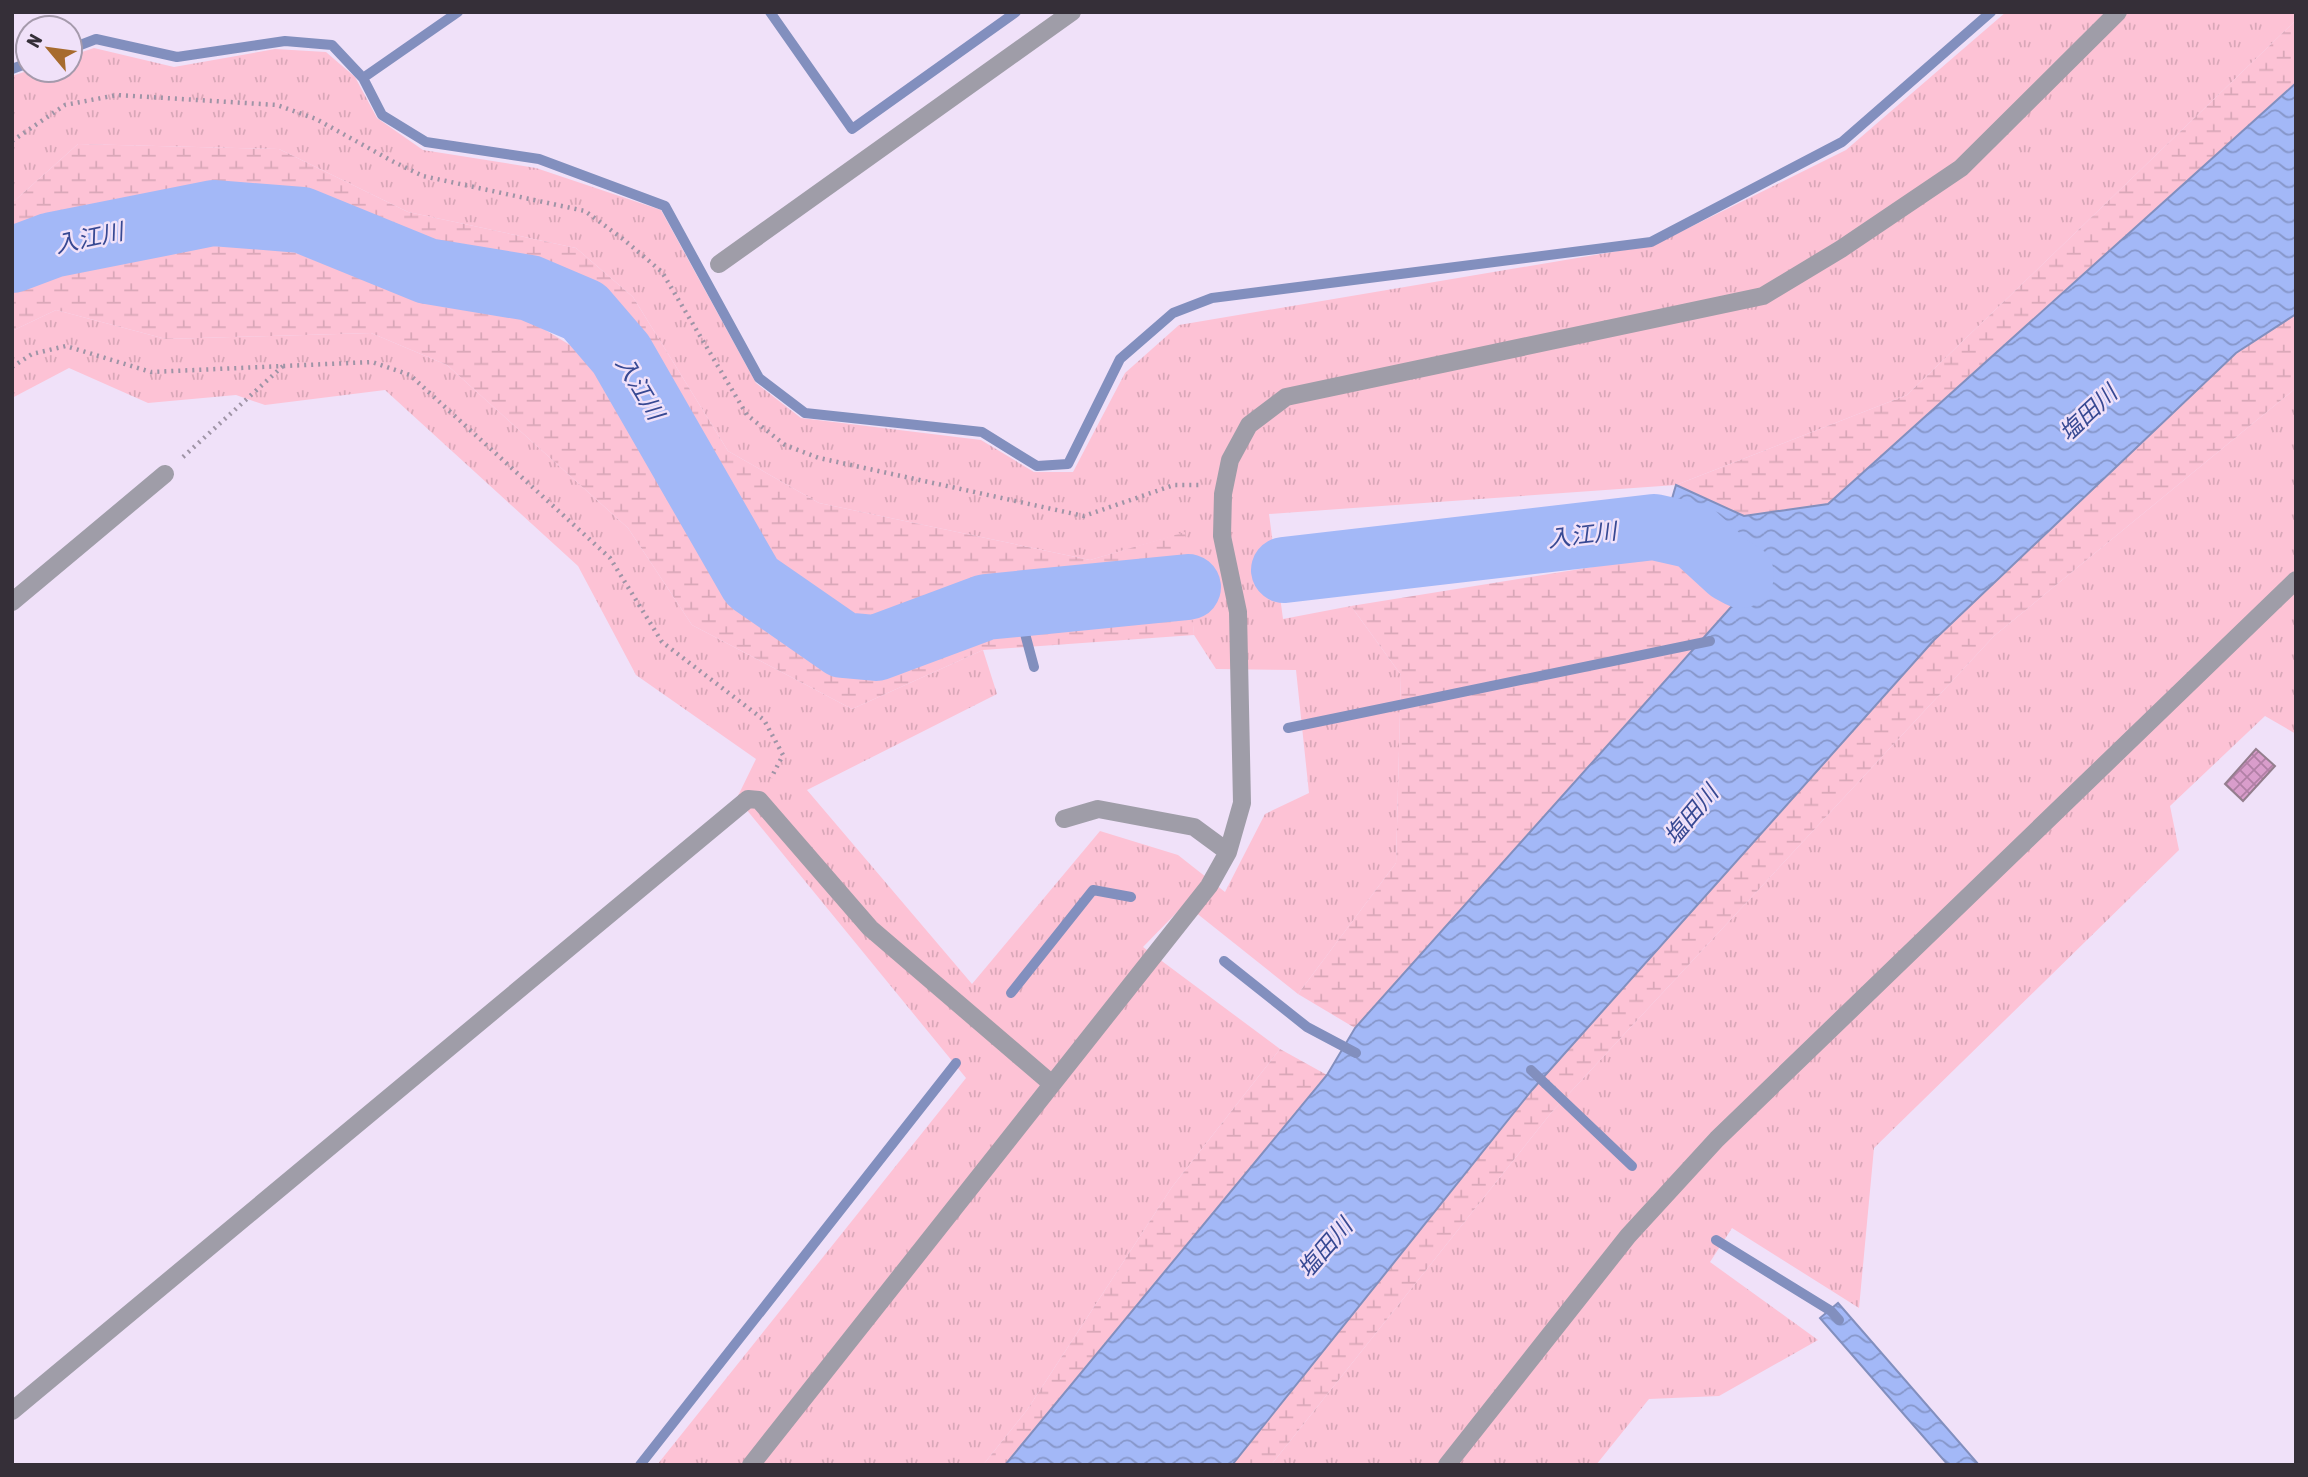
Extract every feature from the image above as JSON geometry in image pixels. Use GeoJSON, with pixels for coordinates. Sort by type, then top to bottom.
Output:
{"type":"FeatureCollection","features":[{"type":"Feature","properties":{"kind":"street"},"geometry":{"type":"LineString","coordinates":[[719,264],[1072,12]]}},
{"type":"Feature","properties":{"kind":"street"},"geometry":{"type":"LineString","coordinates":[[751,1465],[1209,886],[1228,852],[1242,803],[1238,612],[1222,536],[1223,494],[1230,460],[1248,425],[1286,397],[1763,296],[1842,249],[1961,168],[2119,12]]}},
{"type":"Feature","properties":{"kind":"street"},"geometry":{"type":"LineString","coordinates":[[12,602],[165,474]]}},
{"type":"Feature","properties":{"kind":"street"},"geometry":{"type":"LineString","coordinates":[[1447,1465],[1628,1236],[1717,1139],[2296,580]]}},
{"type":"Feature","properties":{"kind":"street"},"geometry":{"type":"LineString","coordinates":[[12,1411],[748,799],[760,800],[870,928],[1052,1084]]}},
{"type":"Feature","properties":{"kind":"street"},"geometry":{"type":"LineString","coordinates":[[1064,819],[1098,809],[1194,827],[1228,852]]}},
{"type":"Feature","properties":{"kind":"path"},"geometry":{"type":"LineString","coordinates":[[12,141],[65,104],[117,95],[277,105],[316,119],[392,162],[423,176],[585,211],[662,272],[747,415],[785,445],[819,458],[1084,516],[1174,485],[1197,484],[1223,494]]}},
{"type":"Feature","properties":{"kind":"path"},"geometry":{"type":"LineString","coordinates":[[12,367],[32,354],[66,346],[151,372],[372,362],[410,375],[610,558],[662,642],[764,720],[783,755],[760,800]]}},
{"type":"Feature","properties":{"kind":"path"},"geometry":{"type":"LineString","coordinates":[[165,474],[284,366]]}},
{"type":"Feature","properties":{"kind":"green space"},"geometry":{"type":"Polygon","coordinates":[[[2006,12],[2296,12],[2296,20],[1907,395],[1676,485],[1269,514],[1283,619],[1351,606],[1401,675],[1396,863],[1298,994],[1185,904],[1143,947],[1280,1049],[1172,1187],[1027,1410],[983,1465],[657,1465],[966,1078],[737,798],[756,759],[636,675],[578,566],[385,390],[265,405],[236,395],[148,403],[69,368],[12,398],[12,331],[56,310],[166,339],[371,333],[447,365],[628,528],[692,625],[852,709],[983,650],[997,694],[807,790],[972,984],[1100,831],[1178,855],[1225,892],[1265,814],[1309,793],[1296,670],[1216,669],[1194,635],[1184,533],[1090,560],[819,503],[728,451],[633,297],[576,248],[408,212],[279,149],[78,144],[12,203],[12,76],[14,75],[14,84],[84,84],[84,51],[94,48],[174,67],[275,49],[326,52],[355,77],[377,118],[423,150],[536,168],[661,210],[756,383],[801,418],[981,440],[1034,472],[1073,472],[1125,373],[1179,325],[1654,245],[1846,150],[2006,12]]]}},
{"type":"Feature","properties":{"kind":"green space"},"geometry":{"type":"Polygon","coordinates":[[[2296,20],[2296,172],[1808,558],[1676,485],[1907,395],[2296,20]]]}},
{"type":"Feature","properties":{"kind":"green space"},"geometry":{"type":"Polygon","coordinates":[[[78,144],[279,149],[408,212],[576,248],[633,297],[728,451],[819,503],[1090,560],[1185,532],[1189,573],[1006,577],[878,626],[789,597],[619,320],[547,280],[402,241],[284,201],[106,202],[12,240],[12,203],[78,144]]]}},
{"type":"Feature","properties":{"kind":"green space"},"geometry":{"type":"Polygon","coordinates":[[[274,242],[410,290],[524,317],[588,356],[753,608],[871,671],[991,625],[1192,604],[1194,635],[983,650],[852,709],[692,625],[628,528],[447,365],[371,333],[166,339],[56,310],[12,331],[12,283],[90,254],[274,242]]]}},
{"type":"Feature","properties":{"kind":"green space"},"geometry":{"type":"Polygon","coordinates":[[[2296,245],[2296,388],[1994,636],[1551,1113],[1271,1465],[1159,1465],[2296,245]]]}},
{"type":"Feature","properties":{"kind":"green space"},"geometry":{"type":"Polygon","coordinates":[[[2296,388],[2296,734],[2265,716],[2170,806],[2179,850],[1874,1148],[1859,1308],[1732,1228],[1710,1262],[1818,1340],[1719,1396],[1649,1399],[1596,1465],[1271,1465],[1551,1113],[1994,636],[2296,388]]]}},
{"type":"Feature","properties":{"kind":"green space"},"geometry":{"type":"Polygon","coordinates":[[[1655,557],[1696,569],[1732,605],[1413,1044],[1355,1028],[1298,994],[1396,863],[1401,675],[1351,606],[1655,557]]]}},
{"type":"Feature","properties":{"kind":"green space"},"geometry":{"type":"Polygon","coordinates":[[[1280,1049],[1327,1075],[1060,1465],[983,1465],[1027,1410],[1172,1187],[1280,1049]]]}},
{"type":"Feature","properties":{"kind":"water","name":"塩田川"},"geometry":{"type":"Polygon","coordinates":[[[2296,83],[2296,314],[2236,353],[1934,640],[1532,1090],[1232,1465],[1005,1465],[1327,1075],[1355,1028],[1732,606],[1696,569],[1655,557],[1676,485],[1744,516],[1828,504],[2296,83]]]}},
{"type":"Feature","properties":{"kind":"water"},"geometry":{"type":"Polygon","coordinates":[[[1838,1303],[1979,1465],[1948,1465],[1820,1318],[1838,1303]]]}},
{"type":"Feature","properties":{"kind":"building"},"geometry":{"type":"Polygon","coordinates":[[[2256,749],[2275,766],[2243,801],[2225,784],[2256,749]]]}},
{"type":"Feature","properties":{"kind":"waterway"},"geometry":{"type":"LineString","coordinates":[[363,78],[458,12]]}},
{"type":"Feature","properties":{"kind":"waterway"},"geometry":{"type":"LineString","coordinates":[[770,12],[852,129],[1016,12]]}},
{"type":"Feature","properties":{"kind":"waterway"},"geometry":{"type":"LineString","coordinates":[[84,44],[96,39],[177,57],[285,41],[332,45],[363,78],[382,115],[426,142],[539,159],[665,206],[759,378],[805,413],[982,432],[1037,466],[1068,464],[1120,359],[1173,313],[1212,298],[1651,242],[1842,142],[1991,12]]}},
{"type":"Feature","properties":{"kind":"waterway","name":"入江川"},"geometry":{"type":"LineString","coordinates":[[12,260],[52,245],[213,213],[302,220],[427,271],[530,288],[584,311],[621,354],[752,582],[843,645],[876,648],[986,607],[1188,587]]}},
{"type":"Feature","properties":{"kind":"waterway","name":"入江川"},"geometry":{"type":"LineString","coordinates":[[1284,570],[1654,527],[1694,536],[1730,569],[1741,575]]}},
{"type":"Feature","properties":{"kind":"waterway"},"geometry":{"type":"LineString","coordinates":[[1017,604],[1034,667]]}},
{"type":"Feature","properties":{"kind":"waterway"},"geometry":{"type":"LineString","coordinates":[[1288,728],[1710,641]]}},
{"type":"Feature","properties":{"kind":"waterway"},"geometry":{"type":"LineString","coordinates":[[1011,993],[1093,890],[1131,897]]}},
{"type":"Feature","properties":{"kind":"waterway"},"geometry":{"type":"LineString","coordinates":[[1224,961],[1307,1027],[1356,1053]]}},
{"type":"Feature","properties":{"kind":"waterway"},"geometry":{"type":"LineString","coordinates":[[640,1465],[956,1063]]}},
{"type":"Feature","properties":{"kind":"waterway"},"geometry":{"type":"LineString","coordinates":[[1531,1070],[1632,1166]]}},
{"type":"Feature","properties":{"kind":"waterway"},"geometry":{"type":"LineString","coordinates":[[1716,1240],[1831,1311],[1839,1320]]}}]}
